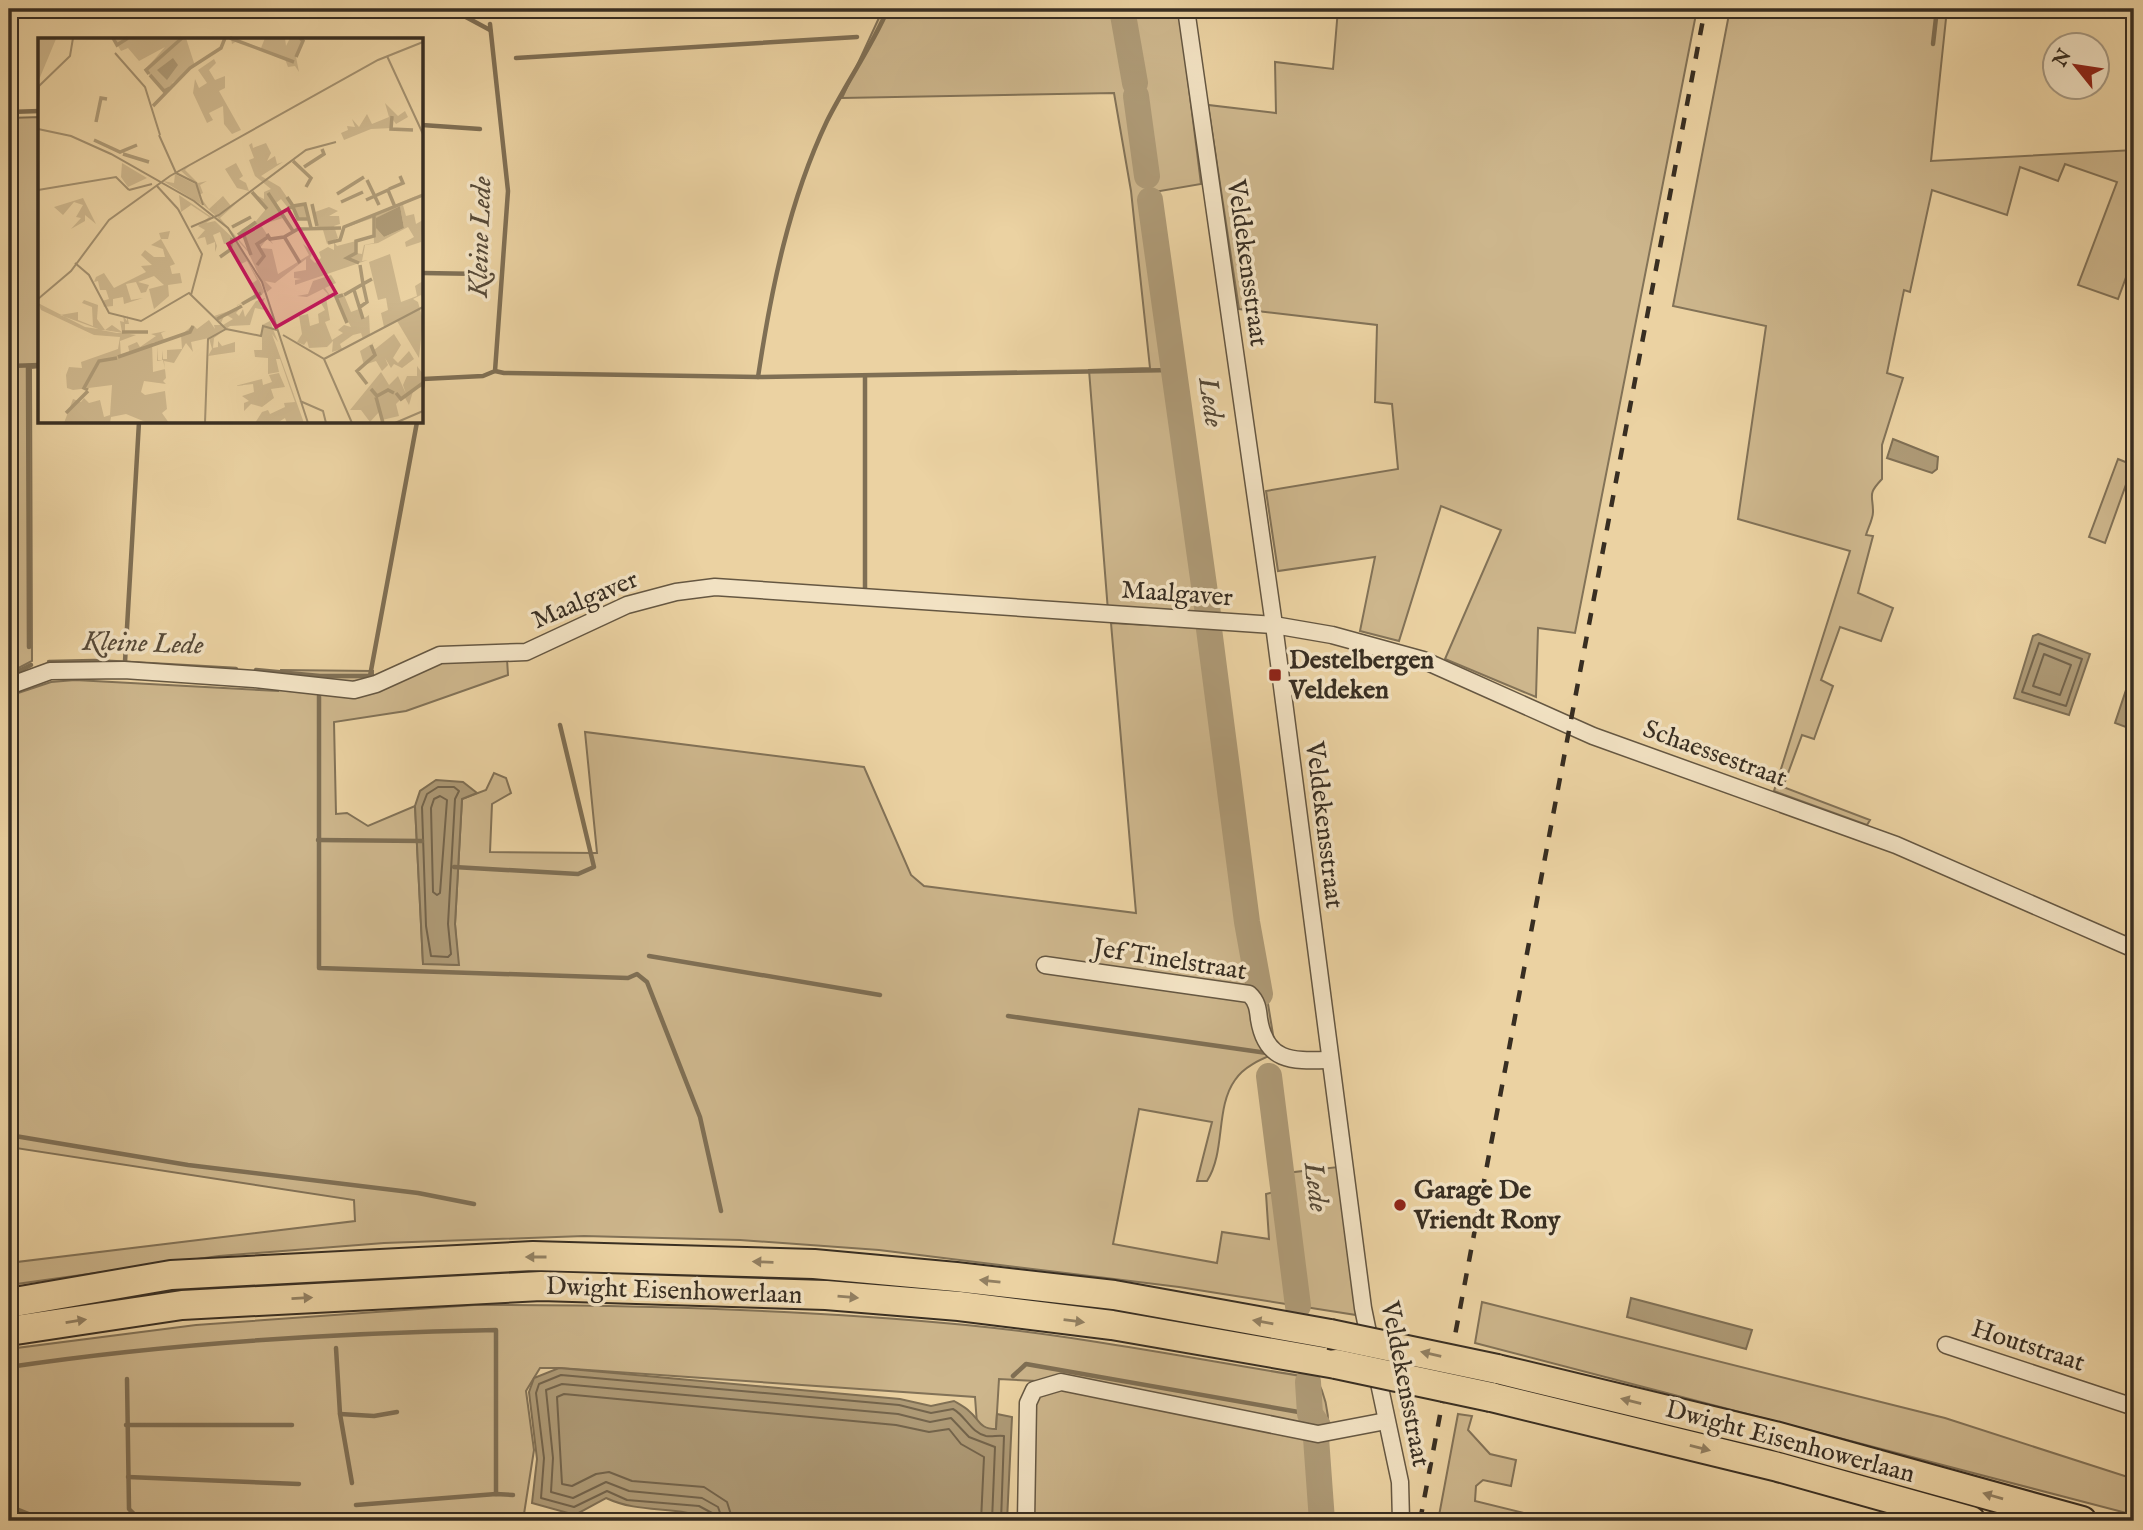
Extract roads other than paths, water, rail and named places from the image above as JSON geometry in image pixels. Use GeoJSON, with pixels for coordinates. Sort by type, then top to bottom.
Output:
{"type":"FeatureCollection","features":[{"type":"Feature","properties":{"kind":"highway","name":"Dwight Eisenhowerlaan"},"geometry":{"type":"LineString","coordinates":[[9,1303],[171,1275],[533,1256],[814,1264],[956,1277],[1114,1295],[1330,1334],[1497,1368],[1775,1436],[2082,1521]]}},
{"type":"Feature","properties":{"kind":"highway","name":"Dwight Eisenhowerlaan"},"geometry":{"type":"LineString","coordinates":[[9,1331],[182,1305],[541,1286],[826,1295],[959,1306],[1112,1325],[1336,1364],[1778,1467],[1971,1521]]}},
{"type":"Feature","properties":{"kind":"street","name":"Veldekensstraat"},"geometry":{"type":"LineString","coordinates":[[1186,9],[1274,625],[1363,1308],[1400,1482],[1401,1521]]}},
{"type":"Feature","properties":{"kind":"street","name":"Maalgaver"},"geometry":{"type":"LineString","coordinates":[[9,686],[50,671],[124,670],[254,679],[354,690],[440,655],[526,652],[627,605],[676,592],[715,587],[1274,625]]}},
{"type":"Feature","properties":{"kind":"street","name":"Schaessestraat"},"geometry":{"type":"LineString","coordinates":[[1274,625],[1332,635],[1423,660],[1602,739],[1896,845],[2134,949]]}},
{"type":"Feature","properties":{"kind":"street","name":"Jef Tinelstraat"},"geometry":{"type":"LineString","coordinates":[[1045,965],[1249,994],[1257,1006],[1262,1040],[1274,1051],[1292,1061],[1330,1060]]}},
{"type":"Feature","properties":{"kind":"street","name":"Houtstraat"},"geometry":{"type":"LineString","coordinates":[[1946,1345],[2134,1407]]}},
{"type":"Feature","properties":{"kind":"street"},"geometry":{"type":"LineString","coordinates":[[1026,1521],[1028,1402],[1034,1390],[1061,1382],[1318,1434],[1386,1421]]}},
{"type":"Feature","properties":{"kind":"water"},"geometry":{"type":"Polygon","coordinates":[[[1893,439],[1938,457],[1937,469],[1932,473],[1887,458],[1893,439]]]}},
{"type":"Feature","properties":{"kind":"water"},"geometry":{"type":"Polygon","coordinates":[[[2038,634],[2090,654],[2069,715],[2014,698],[2033,636],[2038,634]]]}},
{"type":"Feature","properties":{"kind":"water"},"geometry":{"type":"Polygon","coordinates":[[[2134,666],[2134,730],[2115,723],[2134,666]]]}},
{"type":"Feature","properties":{"kind":"water"},"geometry":{"type":"Polygon","coordinates":[[[436,780],[463,782],[477,793],[462,799],[455,924],[459,965],[423,964],[415,806],[420,791],[436,780]]]}},
{"type":"Feature","properties":{"kind":"water"},"geometry":{"type":"Polygon","coordinates":[[[1631,1298],[1752,1330],[1746,1349],[1627,1317],[1631,1298]]]}},
{"type":"Feature","properties":{"kind":"water"},"geometry":{"type":"Polygon","coordinates":[[[559,1368],[900,1399],[931,1406],[954,1401],[990,1429],[996,1429],[997,1414],[1012,1417],[1007,1521],[713,1521],[687,1513],[633,1506],[606,1498],[575,1515],[532,1503],[537,1459],[529,1392],[534,1378],[559,1368]]]}},
{"type":"Feature","properties":{"kind":"waterway"},"geometry":{"type":"LineString","coordinates":[[451,9],[490,30]]}},
{"type":"Feature","properties":{"kind":"waterway"},"geometry":{"type":"LineString","coordinates":[[758,377],[783,246],[802,183],[827,121],[888,9]]}},
{"type":"Feature","properties":{"kind":"waterway","name":"Lede"},"geometry":{"type":"LineString","coordinates":[[1122,9],[1135,83]]}},
{"type":"Feature","properties":{"kind":"waterway"},"geometry":{"type":"LineString","coordinates":[[1933,44],[1937,9]]}},
{"type":"Feature","properties":{"kind":"waterway","name":"Kleine Lede"},"geometry":{"type":"LineString","coordinates":[[424,379],[483,376],[495,371],[508,191],[490,24]]}},
{"type":"Feature","properties":{"kind":"waterway"},"geometry":{"type":"LineString","coordinates":[[516,58],[857,37]]}},
{"type":"Feature","properties":{"kind":"waterway","name":"Lede"},"geometry":{"type":"LineString","coordinates":[[1136,96],[1147,176]]}},
{"type":"Feature","properties":{"kind":"waterway"},"geometry":{"type":"LineString","coordinates":[[9,112],[38,111]]}},
{"type":"Feature","properties":{"kind":"waterway"},"geometry":{"type":"LineString","coordinates":[[424,125],[480,129]]}},
{"type":"Feature","properties":{"kind":"waterway","name":"Lede"},"geometry":{"type":"LineString","coordinates":[[1150,200],[1208,614]]}},
{"type":"Feature","properties":{"kind":"waterway"},"geometry":{"type":"LineString","coordinates":[[424,273],[484,274]]}},
{"type":"Feature","properties":{"kind":"waterway"},"geometry":{"type":"LineString","coordinates":[[9,366],[38,365]]}},
{"type":"Feature","properties":{"kind":"waterway"},"geometry":{"type":"LineString","coordinates":[[28,366],[29,647]]}},
{"type":"Feature","properties":{"kind":"waterway"},"geometry":{"type":"LineString","coordinates":[[495,371],[758,377],[1174,370]]}},
{"type":"Feature","properties":{"kind":"waterway"},"geometry":{"type":"LineString","coordinates":[[865,376],[865,589]]}},
{"type":"Feature","properties":{"kind":"waterway"},"geometry":{"type":"LineString","coordinates":[[125,662],[139,424]]}},
{"type":"Feature","properties":{"kind":"waterway","name":"Kleine Lede"},"geometry":{"type":"LineString","coordinates":[[256,670],[320,676],[370,676],[417,424]]}},
{"type":"Feature","properties":{"kind":"waterway","name":"Lede"},"geometry":{"type":"LineString","coordinates":[[1209,629],[1247,922],[1260,994]]}},
{"type":"Feature","properties":{"kind":"waterway","name":"Kleine Lede"},"geometry":{"type":"LineString","coordinates":[[49,662],[94,661],[236,669]]}},
{"type":"Feature","properties":{"kind":"waterway","name":"Kleine Lede"},"geometry":{"type":"LineString","coordinates":[[9,676],[31,665]]}},
{"type":"Feature","properties":{"kind":"waterway"},"geometry":{"type":"LineString","coordinates":[[319,696],[319,968],[628,978],[637,974],[647,982],[700,1117],[721,1211]]}},
{"type":"Feature","properties":{"kind":"waterway"},"geometry":{"type":"LineString","coordinates":[[454,867],[578,874],[594,867],[560,725]]}},
{"type":"Feature","properties":{"kind":"waterway"},"geometry":{"type":"LineString","coordinates":[[318,840],[422,841]]}},
{"type":"Feature","properties":{"kind":"waterway"},"geometry":{"type":"LineString","coordinates":[[649,956],[880,995]]}},
{"type":"Feature","properties":{"kind":"waterway"},"geometry":{"type":"LineString","coordinates":[[1008,1016],[1267,1053]]}},
{"type":"Feature","properties":{"kind":"waterway","name":"Lede"},"geometry":{"type":"LineString","coordinates":[[1269,1076],[1298,1306]]}},
{"type":"Feature","properties":{"kind":"waterway"},"geometry":{"type":"LineString","coordinates":[[9,1135],[188,1165],[418,1193],[474,1204]]}},
{"type":"Feature","properties":{"kind":"waterway"},"geometry":{"type":"LineString","coordinates":[[9,1367],[252,1341],[496,1330],[496,1494]]}},
{"type":"Feature","properties":{"kind":"waterway"},"geometry":{"type":"LineString","coordinates":[[336,1348],[340,1414],[352,1483]]}},
{"type":"Feature","properties":{"kind":"waterway"},"geometry":{"type":"LineString","coordinates":[[1013,1376],[1026,1364],[1310,1414]]}},
{"type":"Feature","properties":{"kind":"waterway"},"geometry":{"type":"LineString","coordinates":[[127,1379],[129,1509],[141,1521]]}},
{"type":"Feature","properties":{"kind":"waterway","name":"Lede"},"geometry":{"type":"LineString","coordinates":[[1308,1382],[1310,1414],[1318,1426]]}},
{"type":"Feature","properties":{"kind":"waterway"},"geometry":{"type":"LineString","coordinates":[[340,1414],[374,1416],[397,1412]]}},
{"type":"Feature","properties":{"kind":"waterway"},"geometry":{"type":"LineString","coordinates":[[126,1425],[292,1425]]}},
{"type":"Feature","properties":{"kind":"waterway","name":"Lede"},"geometry":{"type":"LineString","coordinates":[[1316,1438],[1322,1521]]}},
{"type":"Feature","properties":{"kind":"waterway"},"geometry":{"type":"LineString","coordinates":[[128,1477],[299,1484]]}},
{"type":"Feature","properties":{"kind":"waterway"},"geometry":{"type":"LineString","coordinates":[[356,1505],[513,1495]]}},
{"type":"Feature","properties":{"kind":"waterway"},"geometry":{"type":"LineString","coordinates":[[9,1506],[31,1515],[71,1521]]}},
{"type":"Feature","properties":{"kind":"railway"},"geometry":{"type":"LineString","coordinates":[[1420,1521],[1705,9]]}},
{"type":"Feature","properties":{"kind":"place","name":"Destelbergen Veldeken"},"geometry":{"type":"Point","coordinates":[1275,675]}},
{"type":"Feature","properties":{"kind":"place","name":"Garage De Vriendt Rony"},"geometry":{"type":"Point","coordinates":[1400,1205]}}]}
